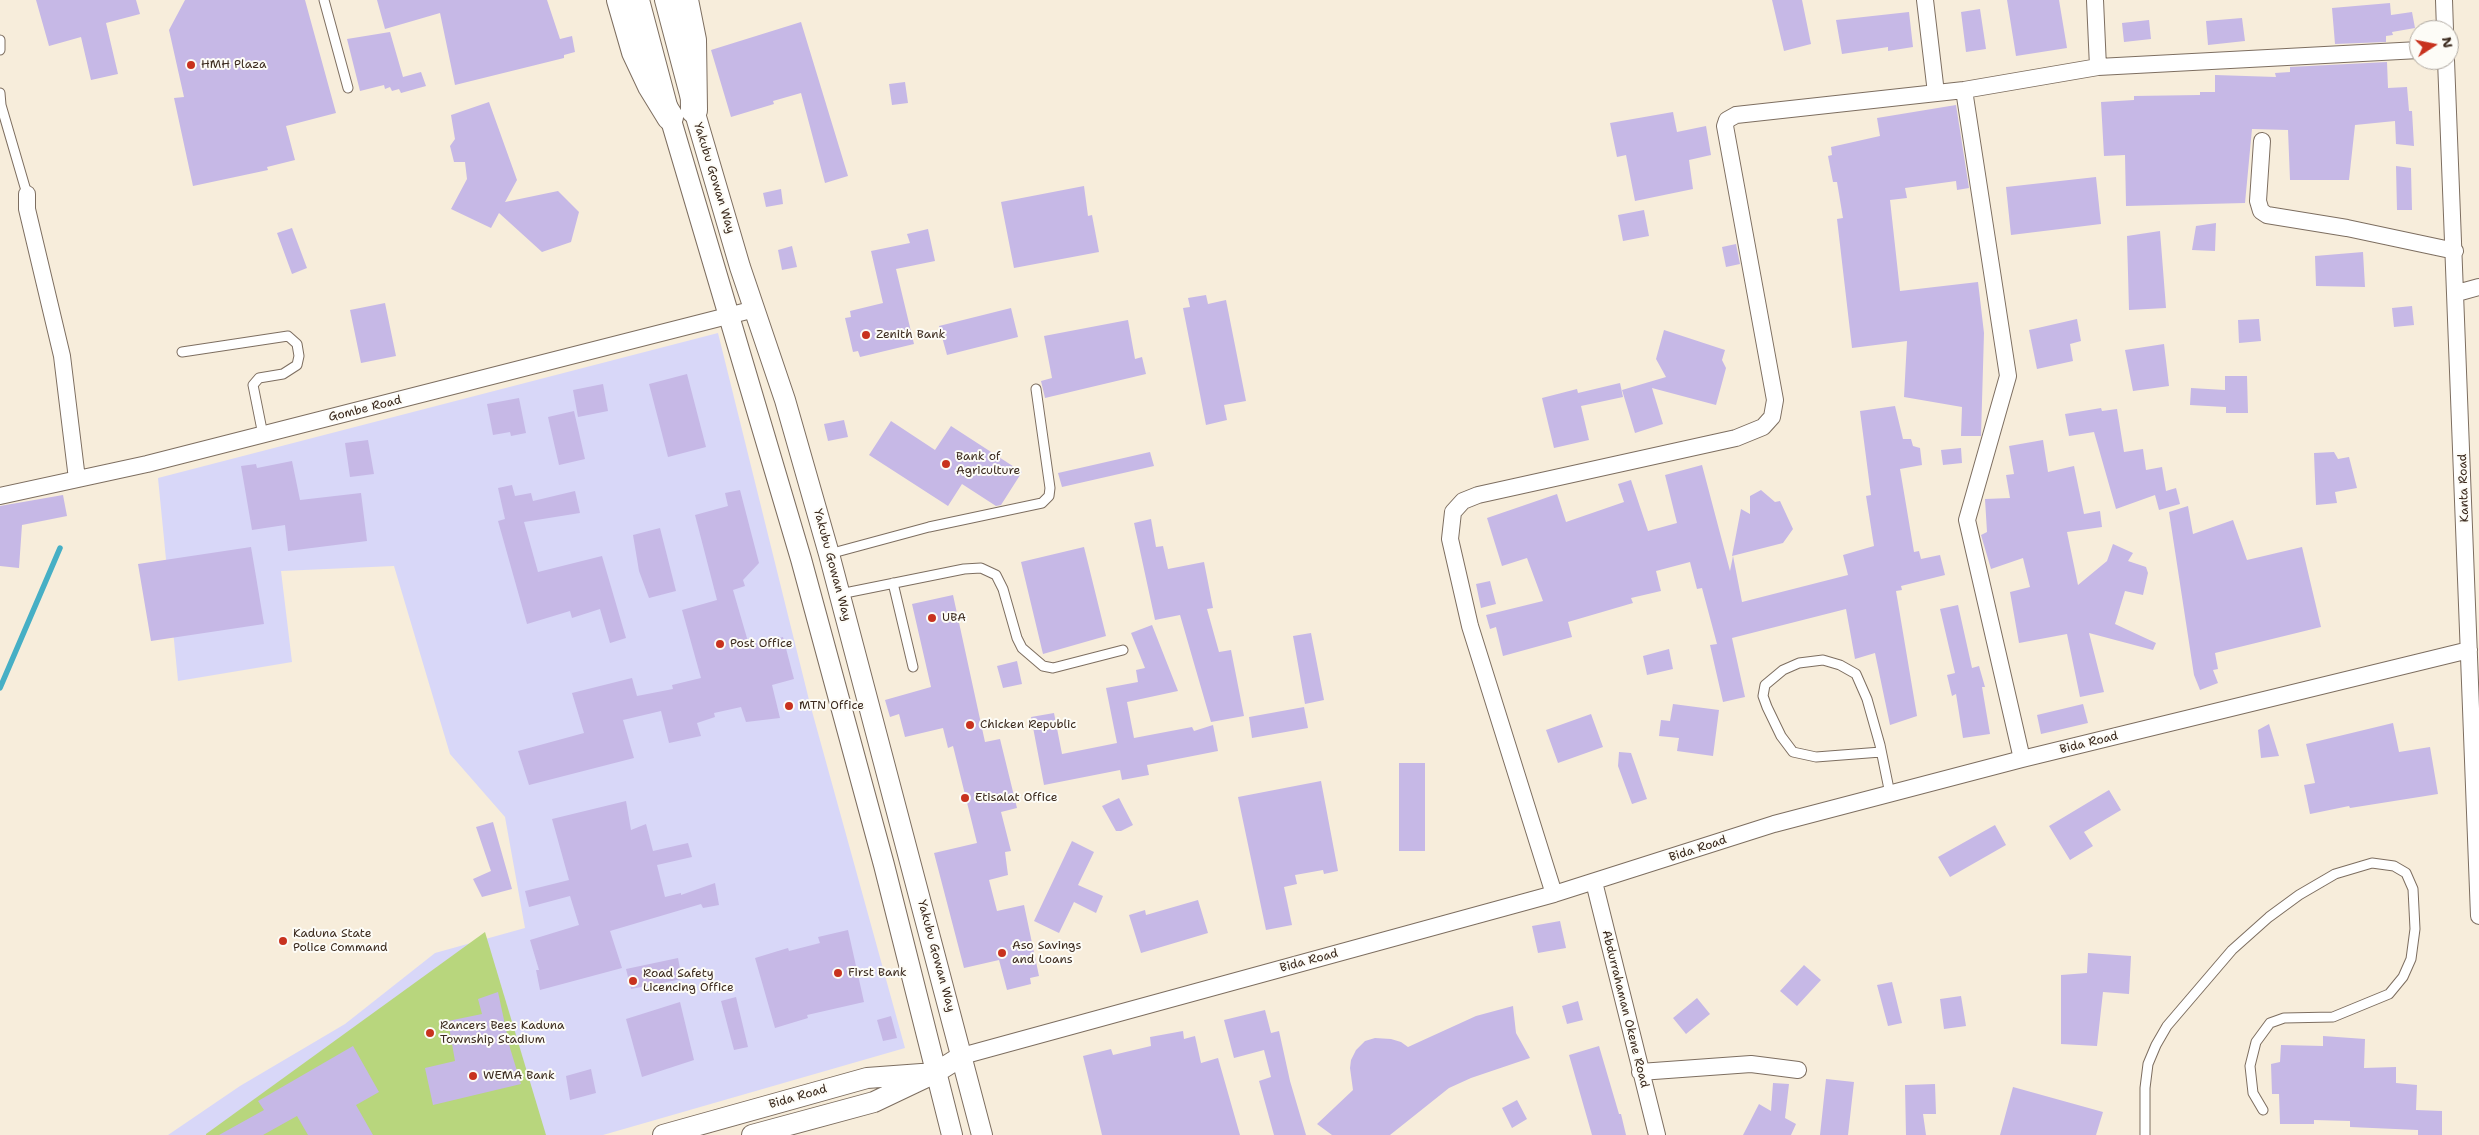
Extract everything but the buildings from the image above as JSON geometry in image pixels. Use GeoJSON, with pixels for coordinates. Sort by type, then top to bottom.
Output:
{"type":"FeatureCollection","features":[{"type":"Feature","properties":{"kind":"main road"},"geometry":{"type":"LineString","coordinates":[[620,0],[634,52],[651,86],[682,113]]}},
{"type":"Feature","properties":{"kind":"main road"},"geometry":{"type":"LineString","coordinates":[[682,113],[692,40],[684,0]]}},
{"type":"Feature","properties":{"kind":"street","name":"Yakubu Gowan Way"},"geometry":{"type":"LineString","coordinates":[[639,0],[755,309],[785,400],[840,594],[982,1135]]}},
{"type":"Feature","properties":{"kind":"street","name":"Yakubu Gowan Way"},"geometry":{"type":"LineString","coordinates":[[665,0],[682,113],[729,316],[811,597],[884,865],[952,1135]]}},
{"type":"Feature","properties":{"kind":"street"},"geometry":{"type":"LineString","coordinates":[[1925,0],[1936,93]]}},
{"type":"Feature","properties":{"kind":"street"},"geometry":{"type":"LineString","coordinates":[[2095,0],[2098,67]]}},
{"type":"Feature","properties":{"kind":"street"},"geometry":{"type":"LineString","coordinates":[[2444,0],[2445,20]]}},
{"type":"Feature","properties":{"kind":"street"},"geometry":{"type":"LineString","coordinates":[[1554,894],[1470,626],[1450,539],[1453,512],[1463,502],[1478,495],[1736,438],[1763,427],[1772,417],[1775,400],[1725,126],[1727,120],[1736,115],[1964,90],[2098,67],[2409,51]]}},
{"type":"Feature","properties":{"kind":"street","name":"Kanta Road"},"geometry":{"type":"LineString","coordinates":[[2446,70],[2457,293],[2479,916]]}},
{"type":"Feature","properties":{"kind":"street"},"geometry":{"type":"LineString","coordinates":[[1964,90],[2008,376],[1967,520],[2022,759]]}},
{"type":"Feature","properties":{"kind":"street"},"geometry":{"type":"LineString","coordinates":[[2262,141],[2258,201],[2261,211],[2267,215],[2347,228],[2455,251]]}},
{"type":"Feature","properties":{"kind":"street"},"geometry":{"type":"LineString","coordinates":[[27,194],[27,209],[62,356],[77,479]]}},
{"type":"Feature","properties":{"kind":"street"},"geometry":{"type":"LineString","coordinates":[[2457,293],[2479,287]]}},
{"type":"Feature","properties":{"kind":"street","name":"Gombe Road"},"geometry":{"type":"LineString","coordinates":[[0,496],[263,435],[755,309]]}},
{"type":"Feature","properties":{"kind":"street","name":"Bida Road"},"geometry":{"type":"LineString","coordinates":[[752,1135],[874,1102],[935,1073],[962,1056],[1554,894],[1774,824],[2022,759],[2469,650]]}},
{"type":"Feature","properties":{"kind":"street","name":"Abdurrahaman Okene Road"},"geometry":{"type":"LineString","coordinates":[[1594,882],[1657,1135]]}},
{"type":"Feature","properties":{"kind":"street"},"geometry":{"type":"LineString","coordinates":[[1640,1072],[1751,1064],[1798,1070]]}},
{"type":"Feature","properties":{"kind":"street","name":"Bida Road"},"geometry":{"type":"LineString","coordinates":[[663,1135],[867,1078],[935,1073]]}},
{"type":"Feature","properties":{"kind":"lane"},"geometry":{"type":"LineString","coordinates":[[324,0],[348,88]]}},
{"type":"Feature","properties":{"kind":"lane"},"geometry":{"type":"LineString","coordinates":[[0,40],[0,50]]}},
{"type":"Feature","properties":{"kind":"lane"},"geometry":{"type":"LineString","coordinates":[[0,93],[1,105],[27,194]]}},
{"type":"Feature","properties":{"kind":"lane"},"geometry":{"type":"LineString","coordinates":[[182,352],[288,336],[297,344],[300,356],[297,364],[283,374],[259,378],[252,385],[263,435]]}},
{"type":"Feature","properties":{"kind":"lane"},"geometry":{"type":"LineString","coordinates":[[829,554],[929,527],[1042,503],[1049,496],[1050,488],[1036,389]]}},
{"type":"Feature","properties":{"kind":"lane"},"geometry":{"type":"LineString","coordinates":[[840,594],[964,569],[981,568],[996,575],[1004,589],[1017,638],[1022,648],[1043,666],[1053,668],[1123,650]]}},
{"type":"Feature","properties":{"kind":"lane"},"geometry":{"type":"LineString","coordinates":[[893,583],[913,667]]}},
{"type":"Feature","properties":{"kind":"lane"},"geometry":{"type":"LineString","coordinates":[[1881,752],[1816,756],[1794,752],[1781,736],[1767,707],[1763,696],[1765,685],[1783,670],[1799,663],[1823,660],[1840,664],[1856,674],[1867,699],[1881,752],[1890,794]]}},
{"type":"Feature","properties":{"kind":"lane"},"geometry":{"type":"LineString","coordinates":[[2145,1135],[2145,1088],[2148,1064],[2156,1045],[2167,1026],[2232,950],[2269,917],[2299,895],[2335,874],[2372,863],[2394,866],[2406,873],[2413,889],[2415,929],[2411,959],[2403,977],[2389,994],[2333,1017],[2284,1018],[2270,1023],[2256,1042],[2250,1066],[2253,1093],[2263,1110]]}},
{"type":"Feature","properties":{"kind":"shaded area"},"geometry":{"type":"Polygon","coordinates":[[[718,333],[810,704],[905,1048],[603,1135],[168,1135],[240,1086],[345,1024],[435,953],[525,928],[505,817],[450,754],[394,566],[281,571],[292,662],[178,681],[158,478],[718,333]]]}},
{"type":"Feature","properties":{"kind":"green space","name":"Rancers Bees Kaduna Township Stadium"},"geometry":{"type":"Polygon","coordinates":[[[485,932],[546,1135],[206,1135],[206,1134],[485,932]]]}},
{"type":"Feature","properties":{"kind":"waterway"},"geometry":{"type":"LineString","coordinates":[[0,688],[60,548]]}},
{"type":"Feature","properties":{"kind":"place","name":"HMH Plaza"},"geometry":{"type":"Point","coordinates":[191,65]}},
{"type":"Feature","properties":{"kind":"place","name":"Zenith Bank"},"geometry":{"type":"Point","coordinates":[866,335]}},
{"type":"Feature","properties":{"kind":"place","name":"Bank of Agriculture"},"geometry":{"type":"Point","coordinates":[946,464]}},
{"type":"Feature","properties":{"kind":"place","name":"UBA"},"geometry":{"type":"Point","coordinates":[932,618]}},
{"type":"Feature","properties":{"kind":"place","name":"Post Office"},"geometry":{"type":"Point","coordinates":[720,644]}},
{"type":"Feature","properties":{"kind":"place","name":"MTN Office"},"geometry":{"type":"Point","coordinates":[789,706]}},
{"type":"Feature","properties":{"kind":"place","name":"Chicken Republic"},"geometry":{"type":"Point","coordinates":[970,725]}},
{"type":"Feature","properties":{"kind":"place","name":"Etisalat Office"},"geometry":{"type":"Point","coordinates":[965,798]}},
{"type":"Feature","properties":{"kind":"place","name":"Kaduna State Police Command"},"geometry":{"type":"Point","coordinates":[283,941]}},
{"type":"Feature","properties":{"kind":"place","name":"Aso Savings and Loans"},"geometry":{"type":"Point","coordinates":[1002,953]}},
{"type":"Feature","properties":{"kind":"place","name":"First Bank"},"geometry":{"type":"Point","coordinates":[838,973]}},
{"type":"Feature","properties":{"kind":"place","name":"Road Safety Licencing Office"},"geometry":{"type":"Point","coordinates":[633,981]}},
{"type":"Feature","properties":{"kind":"place","name":"Rancers Bees Kaduna Township Stadium"},"geometry":{"type":"Point","coordinates":[430,1033]}},
{"type":"Feature","properties":{"kind":"place","name":"WEMA Bank"},"geometry":{"type":"Point","coordinates":[473,1076]}}]}
